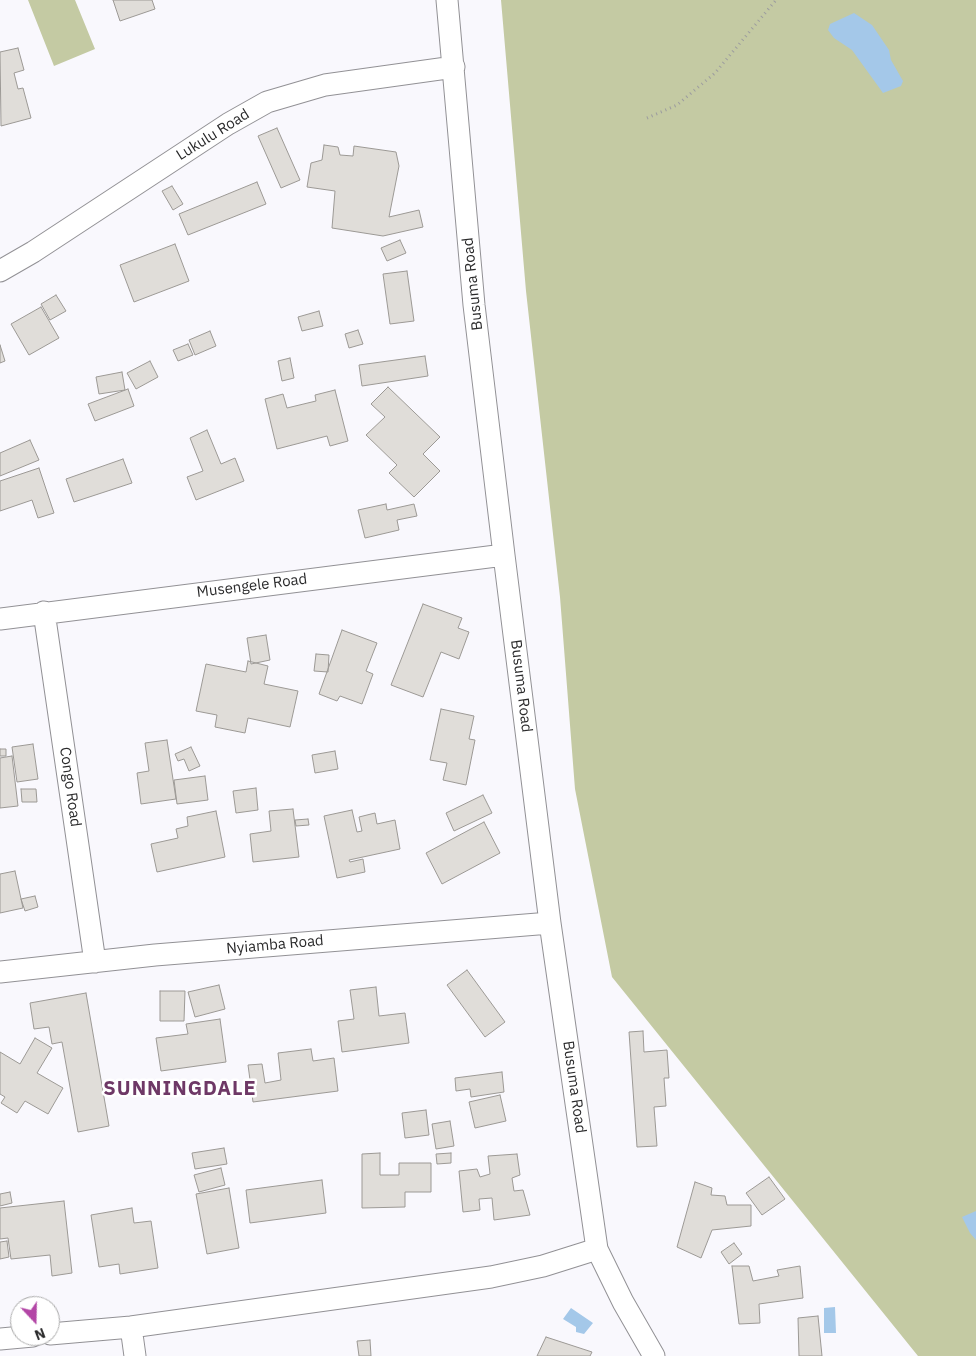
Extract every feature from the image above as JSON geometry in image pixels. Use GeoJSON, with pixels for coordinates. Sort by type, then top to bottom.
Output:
{"type":"FeatureCollection","features":[{"type":"Feature","properties":{"kind":"street","name":"Busuma Road"},"geometry":{"type":"LineString","coordinates":[[447,0],[474,305],[504,555],[550,923],[597,1249],[623,1302],[654,1356]]}},
{"type":"Feature","properties":{"kind":"street","name":"Lukulu Road"},"geometry":{"type":"LineString","coordinates":[[0,271],[33,252],[228,124],[267,102],[325,85],[454,67]]}},
{"type":"Feature","properties":{"kind":"street","name":"Musengele Road"},"geometry":{"type":"LineString","coordinates":[[0,619],[504,555]]}},
{"type":"Feature","properties":{"kind":"street","name":"Congo Road"},"geometry":{"type":"LineString","coordinates":[[44,612],[95,962]]}},
{"type":"Feature","properties":{"kind":"street","name":"Nyiamba Road"},"geometry":{"type":"LineString","coordinates":[[0,972],[165,954],[550,923]]}},
{"type":"Feature","properties":{"kind":"street"},"geometry":{"type":"LineString","coordinates":[[60,1333],[131,1327],[491,1277],[544,1266],[597,1249]]}},
{"type":"Feature","properties":{"kind":"street"},"geometry":{"type":"LineString","coordinates":[[131,1327],[135,1356]]}},
{"type":"Feature","properties":{"kind":"path"},"geometry":{"type":"LineString","coordinates":[[647,118],[677,105],[715,73],[776,0]]}},
{"type":"Feature","properties":{"kind":"green space"},"geometry":{"type":"Polygon","coordinates":[[[28,0],[75,0],[95,49],[54,66],[28,0]]]}},
{"type":"Feature","properties":{"kind":"green space"},"geometry":{"type":"Polygon","coordinates":[[[501,0],[976,0],[976,1356],[918,1356],[612,977],[575,789],[560,597],[526,291],[501,0]]]}},
{"type":"Feature","properties":{"kind":"water"},"geometry":{"type":"Polygon","coordinates":[[[854,13],[872,25],[889,50],[891,60],[903,81],[901,86],[883,93],[852,50],[834,38],[828,30],[830,24],[854,13]]]}},
{"type":"Feature","properties":{"kind":"water"},"geometry":{"type":"Polygon","coordinates":[[[976,1211],[976,1240],[962,1217],[976,1211]]]}},
{"type":"Feature","properties":{"kind":"water"},"geometry":{"type":"Polygon","coordinates":[[[835,1307],[836,1333],[824,1333],[824,1308],[835,1307]]]}},
{"type":"Feature","properties":{"kind":"water"},"geometry":{"type":"Polygon","coordinates":[[[571,1308],[593,1323],[584,1334],[576,1332],[576,1327],[563,1319],[571,1308]]]}},
{"type":"Feature","properties":{"kind":"building"},"geometry":{"type":"Polygon","coordinates":[[[113,0],[152,0],[155,9],[120,21],[113,0]]]}},
{"type":"Feature","properties":{"kind":"building"},"geometry":{"type":"Polygon","coordinates":[[[18,48],[24,70],[14,73],[18,89],[23,88],[31,118],[1,126],[0,52],[18,48]]]}},
{"type":"Feature","properties":{"kind":"building"},"geometry":{"type":"Polygon","coordinates":[[[277,128],[300,180],[281,188],[258,136],[277,128]]]}},
{"type":"Feature","properties":{"kind":"building"},"geometry":{"type":"Polygon","coordinates":[[[324,145],[338,147],[340,155],[353,156],[354,146],[396,152],[399,166],[389,217],[419,210],[423,227],[383,236],[332,228],[335,191],[307,187],[311,163],[322,160],[324,145]]]}},
{"type":"Feature","properties":{"kind":"building"},"geometry":{"type":"Polygon","coordinates":[[[257,182],[266,204],[188,235],[179,214],[257,182]]]}},
{"type":"Feature","properties":{"kind":"building"},"geometry":{"type":"Polygon","coordinates":[[[172,186],[183,204],[173,210],[162,191],[172,186]]]}},
{"type":"Feature","properties":{"kind":"building"},"geometry":{"type":"Polygon","coordinates":[[[400,240],[406,253],[387,261],[381,248],[400,240]]]}},
{"type":"Feature","properties":{"kind":"building"},"geometry":{"type":"Polygon","coordinates":[[[175,244],[189,281],[134,302],[120,265],[175,244]]]}},
{"type":"Feature","properties":{"kind":"building"},"geometry":{"type":"Polygon","coordinates":[[[407,271],[414,321],[390,324],[383,274],[407,271]]]}},
{"type":"Feature","properties":{"kind":"building"},"geometry":{"type":"Polygon","coordinates":[[[56,295],[66,311],[50,320],[41,304],[56,295]]]}},
{"type":"Feature","properties":{"kind":"building"},"geometry":{"type":"Polygon","coordinates":[[[41,307],[59,338],[29,355],[11,324],[41,307]]]}},
{"type":"Feature","properties":{"kind":"building"},"geometry":{"type":"Polygon","coordinates":[[[319,311],[323,326],[302,331],[298,317],[319,311]]]}},
{"type":"Feature","properties":{"kind":"building"},"geometry":{"type":"Polygon","coordinates":[[[358,330],[363,344],[349,348],[345,334],[358,330]]]}},
{"type":"Feature","properties":{"kind":"building"},"geometry":{"type":"Polygon","coordinates":[[[210,331],[216,346],[195,355],[189,340],[210,331]]]}},
{"type":"Feature","properties":{"kind":"building"},"geometry":{"type":"Polygon","coordinates":[[[188,344],[193,355],[178,361],[173,350],[188,344]]]}},
{"type":"Feature","properties":{"kind":"building"},"geometry":{"type":"Polygon","coordinates":[[[0,345],[5,361],[0,363],[0,345]]]}},
{"type":"Feature","properties":{"kind":"building"},"geometry":{"type":"Polygon","coordinates":[[[425,356],[428,376],[362,386],[359,365],[425,356]]]}},
{"type":"Feature","properties":{"kind":"building"},"geometry":{"type":"Polygon","coordinates":[[[290,358],[294,378],[282,381],[278,361],[290,358]]]}},
{"type":"Feature","properties":{"kind":"building"},"geometry":{"type":"Polygon","coordinates":[[[150,361],[158,377],[136,389],[127,373],[150,361]]]}},
{"type":"Feature","properties":{"kind":"building"},"geometry":{"type":"Polygon","coordinates":[[[122,372],[125,390],[99,394],[96,377],[122,372]]]}},
{"type":"Feature","properties":{"kind":"building"},"geometry":{"type":"Polygon","coordinates":[[[388,387],[440,437],[423,454],[440,471],[414,497],[389,473],[397,465],[366,435],[385,417],[371,404],[388,387]]]}},
{"type":"Feature","properties":{"kind":"building"},"geometry":{"type":"Polygon","coordinates":[[[128,389],[134,406],[95,421],[88,404],[128,389]]]}},
{"type":"Feature","properties":{"kind":"building"},"geometry":{"type":"Polygon","coordinates":[[[335,390],[348,441],[330,446],[327,436],[277,449],[265,399],[283,394],[287,408],[316,401],[315,395],[335,390]]]}},
{"type":"Feature","properties":{"kind":"building"},"geometry":{"type":"Polygon","coordinates":[[[207,430],[221,464],[235,458],[244,481],[196,500],[187,477],[203,471],[190,438],[207,430]]]}},
{"type":"Feature","properties":{"kind":"building"},"geometry":{"type":"Polygon","coordinates":[[[30,440],[39,460],[0,476],[0,453],[30,440]]]}},
{"type":"Feature","properties":{"kind":"building"},"geometry":{"type":"Polygon","coordinates":[[[123,459],[132,483],[74,502],[66,479],[123,459]]]}},
{"type":"Feature","properties":{"kind":"building"},"geometry":{"type":"Polygon","coordinates":[[[39,468],[54,513],[38,518],[32,500],[0,511],[0,481],[39,468]]]}},
{"type":"Feature","properties":{"kind":"building"},"geometry":{"type":"Polygon","coordinates":[[[386,504],[387,510],[414,504],[417,516],[397,520],[399,530],[365,538],[358,510],[386,504]]]}},
{"type":"Feature","properties":{"kind":"building"},"geometry":{"type":"Polygon","coordinates":[[[423,604],[462,618],[458,628],[469,632],[459,659],[441,652],[423,697],[391,685],[423,604]]]}},
{"type":"Feature","properties":{"kind":"building"},"geometry":{"type":"Polygon","coordinates":[[[342,630],[377,643],[366,671],[373,674],[362,704],[340,696],[337,701],[319,694],[342,630]]]}},
{"type":"Feature","properties":{"kind":"building"},"geometry":{"type":"Polygon","coordinates":[[[266,635],[270,660],[251,664],[247,638],[266,635]]]}},
{"type":"Feature","properties":{"kind":"building"},"geometry":{"type":"Polygon","coordinates":[[[316,654],[329,655],[328,672],[314,671],[316,654]]]}},
{"type":"Feature","properties":{"kind":"building"},"geometry":{"type":"Polygon","coordinates":[[[248,661],[268,666],[264,684],[298,691],[290,727],[248,718],[245,733],[215,727],[217,715],[196,711],[206,664],[246,672],[248,661]]]}},
{"type":"Feature","properties":{"kind":"building"},"geometry":{"type":"Polygon","coordinates":[[[441,709],[474,716],[469,739],[475,740],[466,785],[443,780],[447,763],[430,760],[441,709]]]}},
{"type":"Feature","properties":{"kind":"building"},"geometry":{"type":"Polygon","coordinates":[[[167,740],[176,799],[141,804],[137,773],[149,771],[145,743],[167,740]]]}},
{"type":"Feature","properties":{"kind":"building"},"geometry":{"type":"Polygon","coordinates":[[[33,744],[38,779],[17,782],[12,747],[33,744]]]}},
{"type":"Feature","properties":{"kind":"building"},"geometry":{"type":"Polygon","coordinates":[[[191,747],[200,766],[189,771],[184,759],[178,761],[175,754],[191,747]]]}},
{"type":"Feature","properties":{"kind":"building"},"geometry":{"type":"Polygon","coordinates":[[[0,749],[6,749],[6,756],[0,756],[0,749]]]}},
{"type":"Feature","properties":{"kind":"building"},"geometry":{"type":"Polygon","coordinates":[[[335,751],[338,769],[315,773],[312,755],[335,751]]]}},
{"type":"Feature","properties":{"kind":"building"},"geometry":{"type":"Polygon","coordinates":[[[12,756],[18,806],[0,808],[0,758],[12,756]]]}},
{"type":"Feature","properties":{"kind":"building"},"geometry":{"type":"Polygon","coordinates":[[[205,776],[208,800],[177,804],[174,780],[205,776]]]}},
{"type":"Feature","properties":{"kind":"building"},"geometry":{"type":"Polygon","coordinates":[[[256,788],[258,810],[236,813],[233,791],[256,788]]]}},
{"type":"Feature","properties":{"kind":"building"},"geometry":{"type":"Polygon","coordinates":[[[21,789],[36,789],[37,802],[22,802],[21,789]]]}},
{"type":"Feature","properties":{"kind":"building"},"geometry":{"type":"Polygon","coordinates":[[[483,795],[492,813],[454,831],[446,813],[483,795]]]}},
{"type":"Feature","properties":{"kind":"building"},"geometry":{"type":"Polygon","coordinates":[[[293,809],[299,857],[253,862],[250,834],[271,831],[269,811],[293,809]]]}},
{"type":"Feature","properties":{"kind":"building"},"geometry":{"type":"Polygon","coordinates":[[[352,810],[357,832],[362,831],[359,817],[375,813],[377,824],[395,820],[400,849],[349,860],[350,862],[363,859],[365,872],[337,878],[324,816],[352,810]]]}},
{"type":"Feature","properties":{"kind":"building"},"geometry":{"type":"Polygon","coordinates":[[[216,811],[225,857],[157,872],[151,844],[178,838],[176,829],[188,826],[187,817],[216,811]]]}},
{"type":"Feature","properties":{"kind":"building"},"geometry":{"type":"Polygon","coordinates":[[[308,819],[309,825],[296,826],[295,820],[308,819]]]}},
{"type":"Feature","properties":{"kind":"building"},"geometry":{"type":"Polygon","coordinates":[[[484,822],[500,853],[442,884],[426,853],[484,822]]]}},
{"type":"Feature","properties":{"kind":"building"},"geometry":{"type":"Polygon","coordinates":[[[15,871],[23,908],[0,913],[0,874],[15,871]]]}},
{"type":"Feature","properties":{"kind":"building"},"geometry":{"type":"Polygon","coordinates":[[[35,896],[38,907],[25,911],[21,899],[35,896]]]}},
{"type":"Feature","properties":{"kind":"building"},"geometry":{"type":"Polygon","coordinates":[[[467,970],[505,1022],[485,1037],[447,985],[467,970]]]}},
{"type":"Feature","properties":{"kind":"building"},"geometry":{"type":"Polygon","coordinates":[[[219,985],[225,1009],[195,1017],[188,992],[219,985]]]}},
{"type":"Feature","properties":{"kind":"building"},"geometry":{"type":"Polygon","coordinates":[[[376,987],[379,1016],[405,1013],[409,1043],[342,1052],[338,1021],[354,1019],[350,990],[376,987]]]}},
{"type":"Feature","properties":{"kind":"building"},"geometry":{"type":"Polygon","coordinates":[[[160,991],[185,991],[184,1021],[160,1021],[160,991]]]}},
{"type":"Feature","properties":{"kind":"building"},"geometry":{"type":"Polygon","coordinates":[[[86,993],[109,1126],[78,1132],[62,1042],[52,1044],[49,1027],[34,1029],[30,1003],[86,993]]]}},
{"type":"Feature","properties":{"kind":"building"},"geometry":{"type":"Polygon","coordinates":[[[220,1019],[226,1062],[161,1071],[156,1038],[188,1034],[186,1024],[220,1019]]]}},
{"type":"Feature","properties":{"kind":"building"},"geometry":{"type":"Polygon","coordinates":[[[643,1031],[644,1052],[667,1050],[669,1078],[664,1078],[666,1106],[654,1107],[657,1146],[637,1147],[629,1032],[643,1031]]]}},
{"type":"Feature","properties":{"kind":"building"},"geometry":{"type":"Polygon","coordinates":[[[35,1038],[52,1048],[37,1073],[63,1088],[48,1114],[25,1101],[17,1113],[1,1103],[5,1097],[0,1094],[0,1052],[20,1064],[35,1038]]]}},
{"type":"Feature","properties":{"kind":"building"},"geometry":{"type":"Polygon","coordinates":[[[311,1049],[313,1061],[334,1058],[338,1091],[253,1102],[248,1065],[262,1064],[265,1083],[281,1080],[278,1053],[311,1049]]]}},
{"type":"Feature","properties":{"kind":"building"},"geometry":{"type":"Polygon","coordinates":[[[502,1072],[504,1092],[471,1097],[470,1089],[456,1091],[455,1078],[502,1072]]]}},
{"type":"Feature","properties":{"kind":"building"},"geometry":{"type":"Polygon","coordinates":[[[500,1095],[506,1121],[475,1128],[469,1102],[500,1095]]]}},
{"type":"Feature","properties":{"kind":"building"},"geometry":{"type":"Polygon","coordinates":[[[426,1110],[429,1135],[405,1138],[402,1113],[426,1110]]]}},
{"type":"Feature","properties":{"kind":"building"},"geometry":{"type":"Polygon","coordinates":[[[450,1121],[454,1146],[436,1149],[432,1124],[450,1121]]]}},
{"type":"Feature","properties":{"kind":"building"},"geometry":{"type":"Polygon","coordinates":[[[224,1148],[227,1164],[195,1169],[192,1153],[224,1148]]]}},
{"type":"Feature","properties":{"kind":"building"},"geometry":{"type":"Polygon","coordinates":[[[380,1153],[380,1175],[399,1175],[399,1163],[431,1163],[431,1192],[405,1192],[405,1207],[362,1208],[362,1154],[380,1153]]]}},
{"type":"Feature","properties":{"kind":"building"},"geometry":{"type":"Polygon","coordinates":[[[451,1153],[451,1163],[437,1164],[436,1154],[451,1153]]]}},
{"type":"Feature","properties":{"kind":"building"},"geometry":{"type":"Polygon","coordinates":[[[517,1154],[520,1175],[512,1178],[514,1191],[523,1190],[530,1215],[494,1220],[492,1198],[479,1199],[480,1210],[463,1212],[459,1171],[477,1169],[480,1177],[490,1174],[488,1156],[517,1154]]]}},
{"type":"Feature","properties":{"kind":"building"},"geometry":{"type":"Polygon","coordinates":[[[221,1168],[225,1185],[199,1192],[194,1175],[221,1168]]]}},
{"type":"Feature","properties":{"kind":"building"},"geometry":{"type":"Polygon","coordinates":[[[769,1177],[785,1199],[762,1215],[746,1193],[769,1177]]]}},
{"type":"Feature","properties":{"kind":"building"},"geometry":{"type":"Polygon","coordinates":[[[322,1180],[326,1213],[250,1223],[246,1190],[322,1180]]]}},
{"type":"Feature","properties":{"kind":"building"},"geometry":{"type":"Polygon","coordinates":[[[695,1182],[712,1188],[711,1195],[725,1196],[727,1205],[751,1205],[751,1226],[712,1230],[701,1258],[677,1247],[695,1182]]]}},
{"type":"Feature","properties":{"kind":"building"},"geometry":{"type":"Polygon","coordinates":[[[229,1188],[239,1248],[207,1254],[196,1194],[229,1188]]]}},
{"type":"Feature","properties":{"kind":"building"},"geometry":{"type":"Polygon","coordinates":[[[10,1192],[12,1203],[0,1206],[0,1194],[10,1192]]]}},
{"type":"Feature","properties":{"kind":"building"},"geometry":{"type":"Polygon","coordinates":[[[64,1201],[72,1273],[52,1276],[50,1255],[11,1259],[8,1238],[0,1239],[0,1208],[64,1201]]]}},
{"type":"Feature","properties":{"kind":"building"},"geometry":{"type":"Polygon","coordinates":[[[132,1208],[134,1223],[151,1221],[158,1268],[120,1274],[119,1264],[99,1267],[91,1215],[132,1208]]]}},
{"type":"Feature","properties":{"kind":"building"},"geometry":{"type":"Polygon","coordinates":[[[7,1241],[9,1257],[0,1259],[0,1242],[7,1241]]]}},
{"type":"Feature","properties":{"kind":"building"},"geometry":{"type":"Polygon","coordinates":[[[734,1243],[742,1254],[729,1264],[721,1252],[734,1243]]]}},
{"type":"Feature","properties":{"kind":"building"},"geometry":{"type":"Polygon","coordinates":[[[732,1266],[749,1266],[753,1281],[779,1276],[777,1270],[800,1266],[803,1298],[759,1304],[760,1323],[739,1324],[732,1266]]]}},
{"type":"Feature","properties":{"kind":"building"},"geometry":{"type":"Polygon","coordinates":[[[818,1316],[822,1356],[799,1356],[798,1318],[818,1316]]]}},
{"type":"Feature","properties":{"kind":"building"},"geometry":{"type":"Polygon","coordinates":[[[546,1337],[592,1352],[590,1356],[537,1356],[546,1337]]]}},
{"type":"Feature","properties":{"kind":"building"},"geometry":{"type":"Polygon","coordinates":[[[370,1340],[371,1356],[359,1356],[357,1341],[370,1340]]]}},
{"type":"Feature","properties":{"kind":"district","name":"SUNNINGDALE"},"geometry":{"type":"Point","coordinates":[180,1089]}}]}
